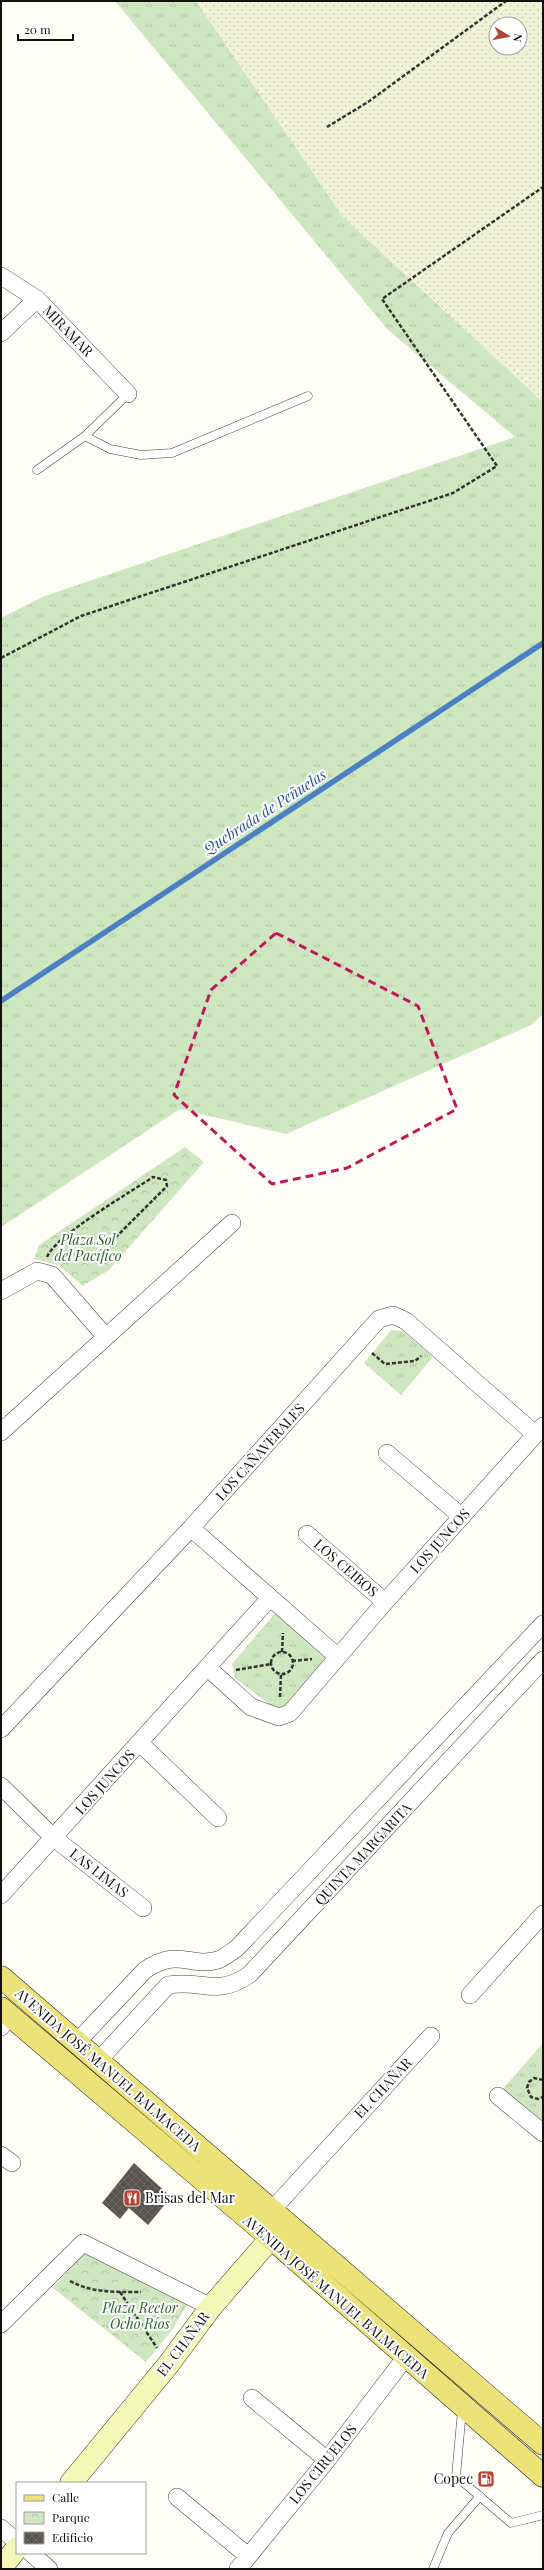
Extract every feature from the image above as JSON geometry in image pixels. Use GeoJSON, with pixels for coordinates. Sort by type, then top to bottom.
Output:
{"type":"FeatureCollection","features":[{"type":"Feature","properties":{"kind":"main road","name":"AVENIDA JOSÉ MANUEL BALMACEDA"},"geometry":{"type":"LineString","coordinates":[[1,1977],[99,2060],[271,2211],[309,2241],[541,2439]]}},
{"type":"Feature","properties":{"kind":"main road","name":"AVENIDA JOSÉ MANUEL BALMACEDA"},"geometry":{"type":"LineString","coordinates":[[4,2017],[271,2238],[405,2358],[462,2405],[543,2476]]}},
{"type":"Feature","properties":{"kind":"street","name":"MIRAMAR"},"geometry":{"type":"LineString","coordinates":[[1,276],[37,299],[128,394]]}},
{"type":"Feature","properties":{"kind":"street"},"geometry":{"type":"LineString","coordinates":[[1,333],[37,299]]}},
{"type":"Feature","properties":{"kind":"street"},"geometry":{"type":"LineString","coordinates":[[1,1432],[105,1336],[232,1223]]}},
{"type":"Feature","properties":{"kind":"street"},"geometry":{"type":"LineString","coordinates":[[1,1291],[37,1271],[52,1274],[105,1336]]}},
{"type":"Feature","properties":{"kind":"street","name":"LOS CAÑAVERALES"},"geometry":{"type":"LineString","coordinates":[[1,1729],[191,1528],[380,1319],[393,1315],[406,1321],[539,1430]]}},
{"type":"Feature","properties":{"kind":"street","name":"LOS JUNCOS"},"geometry":{"type":"LineString","coordinates":[[210,1670],[251,1707],[279,1717],[290,1713],[385,1602],[539,1430]]}},
{"type":"Feature","properties":{"kind":"street"},"geometry":{"type":"LineString","coordinates":[[387,1453],[462,1517]]}},
{"type":"Feature","properties":{"kind":"street"},"geometry":{"type":"LineString","coordinates":[[191,1528],[338,1657]]}},
{"type":"Feature","properties":{"kind":"street","name":"LOS CEIBOS"},"geometry":{"type":"LineString","coordinates":[[307,1534],[385,1602]]}},
{"type":"Feature","properties":{"kind":"street","name":"LOS JUNCOS"},"geometry":{"type":"LineString","coordinates":[[1,1895],[140,1743],[210,1670],[270,1598]]}},
{"type":"Feature","properties":{"kind":"street","name":"QUINTA MARGARITA"},"geometry":{"type":"LineString","coordinates":[[77,2042],[145,1970],[158,1961],[174,1958],[208,1962],[220,1960],[237,1948],[543,1624]]}},
{"type":"Feature","properties":{"kind":"street"},"geometry":{"type":"LineString","coordinates":[[514,1654],[532,1673]]}},
{"type":"Feature","properties":{"kind":"street","name":"QUINTA MARGARITA"},"geometry":{"type":"LineString","coordinates":[[99,2060],[168,1985],[178,1983],[223,1988],[236,1984],[250,1974],[543,1660]]}},
{"type":"Feature","properties":{"kind":"street"},"geometry":{"type":"LineString","coordinates":[[140,1743],[218,1818]]}},
{"type":"Feature","properties":{"kind":"street"},"geometry":{"type":"LineString","coordinates":[[405,1770],[424,1789]]}},
{"type":"Feature","properties":{"kind":"street"},"geometry":{"type":"LineString","coordinates":[[1,1786],[54,1838]]}},
{"type":"Feature","properties":{"kind":"street","name":"LAS LIMAS"},"geometry":{"type":"LineString","coordinates":[[54,1838],[143,1908]]}},
{"type":"Feature","properties":{"kind":"street"},"geometry":{"type":"LineString","coordinates":[[283,1899],[302,1918]]}},
{"type":"Feature","properties":{"kind":"street"},"geometry":{"type":"LineString","coordinates":[[470,1995],[543,1914]]}},
{"type":"Feature","properties":{"kind":"street","name":"EL CHAÑAR"},"geometry":{"type":"LineString","coordinates":[[271,2211],[431,2036]]}},
{"type":"Feature","properties":{"kind":"street"},"geometry":{"type":"LineString","coordinates":[[498,2096],[543,2133]]}},
{"type":"Feature","properties":{"kind":"street"},"geometry":{"type":"LineString","coordinates":[[271,2238],[286,2234],[298,2235],[309,2241]]}},
{"type":"Feature","properties":{"kind":"street","name":"EL CHAÑAR"},"geometry":{"type":"LineString","coordinates":[[72,2482],[168,2365],[210,2307],[271,2238]]}},
{"type":"Feature","properties":{"kind":"street"},"geometry":{"type":"LineString","coordinates":[[1,2324],[83,2243],[210,2307]]}},
{"type":"Feature","properties":{"kind":"street","name":"LOS CIRUELOS"},"geometry":{"type":"LineString","coordinates":[[243,2563],[327,2460],[405,2358]]}},
{"type":"Feature","properties":{"kind":"street"},"geometry":{"type":"LineString","coordinates":[[252,2398],[327,2460]]}},
{"type":"Feature","properties":{"kind":"street"},"geometry":{"type":"LineString","coordinates":[[177,2497],[243,2563]]}},
{"type":"Feature","properties":{"kind":"street"},"geometry":{"type":"LineString","coordinates":[[1,2528],[16,2541]]}},
{"type":"Feature","properties":{"kind":"street"},"geometry":{"type":"LineString","coordinates":[[1,2568],[16,2549]]}},
{"type":"Feature","properties":{"kind":"street"},"geometry":{"type":"LineString","coordinates":[[31,2554],[50,2569]]}},
{"type":"Feature","properties":{"kind":"lane"},"geometry":{"type":"LineString","coordinates":[[37,470],[85,436],[128,394]]}},
{"type":"Feature","properties":{"kind":"lane"},"geometry":{"type":"LineString","coordinates":[[85,436],[110,449],[142,454],[172,454],[308,396]]}},
{"type":"Feature","properties":{"kind":"lane"},"geometry":{"type":"LineString","coordinates":[[462,2405],[456,2476],[511,2523],[543,2515]]}},
{"type":"Feature","properties":{"kind":"lane"},"geometry":{"type":"LineString","coordinates":[[433,2569],[448,2533],[480,2496]]}},
{"type":"Feature","properties":{"kind":"path"},"geometry":{"type":"LineString","coordinates":[[327,127],[368,102],[506,1]]}},
{"type":"Feature","properties":{"kind":"path"},"geometry":{"type":"LineString","coordinates":[[1,658],[81,616],[453,493],[497,466],[382,299],[543,187]]}},
{"type":"Feature","properties":{"kind":"path"},"geometry":{"type":"LineString","coordinates":[[42,1272],[50,1251],[67,1235],[153,1177],[166,1180],[167,1186],[114,1239],[96,1244],[67,1235]]}},
{"type":"Feature","properties":{"kind":"path"},"geometry":{"type":"LineString","coordinates":[[359,1342],[385,1364],[415,1361],[434,1345]]}},
{"type":"Feature","properties":{"kind":"path"},"geometry":{"type":"LineString","coordinates":[[278,1652],[286,1652],[292,1660],[292,1667],[284,1673],[274,1671],[271,1664],[272,1657],[278,1652]]}},
{"type":"Feature","properties":{"kind":"path"},"geometry":{"type":"LineString","coordinates":[[210,1670],[271,1664]]}},
{"type":"Feature","properties":{"kind":"path"},"geometry":{"type":"LineString","coordinates":[[543,2080],[534,2078],[527,2088],[531,2097],[538,2099],[543,2097]]}},
{"type":"Feature","properties":{"kind":"path"},"geometry":{"type":"LineString","coordinates":[[48,2277],[68,2279],[85,2288],[120,2292],[144,2292]]}},
{"type":"Feature","properties":{"kind":"path"},"geometry":{"type":"LineString","coordinates":[[120,2292],[168,2365]]}},
{"type":"Feature","properties":{"kind":"highlighted area"},"geometry":{"type":"Polygon","coordinates":[[[276,933],[418,1006],[457,1109],[347,1168],[272,1184],[174,1095],[211,990],[276,933]]]}},
{"type":"Feature","properties":{"kind":"green space","name":"Quebrada de Peñuelas"},"geometry":{"type":"Polygon","coordinates":[[[115,1],[196,1],[343,217],[543,402],[543,1014],[531,1025],[286,1134],[180,1109],[1,1227],[1,618],[45,596],[515,437],[388,330],[115,1]]]}},
{"type":"Feature","properties":{"kind":"green space"},"geometry":{"type":"Polygon","coordinates":[[[196,1],[543,1],[543,402],[343,217],[196,1]]]}},
{"type":"Feature","properties":{"kind":"green space","name":"Plaza Sol del Pacífico"},"geometry":{"type":"Polygon","coordinates":[[[185,1147],[204,1162],[109,1270],[83,1286],[58,1265],[34,1259],[39,1245],[185,1147]]]}},
{"type":"Feature","properties":{"kind":"green space"},"geometry":{"type":"Polygon","coordinates":[[[391,1330],[403,1331],[433,1357],[401,1395],[364,1363],[391,1330]]]}},
{"type":"Feature","properties":{"kind":"green space"},"geometry":{"type":"Polygon","coordinates":[[[275,1613],[288,1616],[326,1652],[326,1662],[286,1707],[274,1708],[235,1678],[232,1664],[275,1613]]]}},
{"type":"Feature","properties":{"kind":"green space"},"geometry":{"type":"Polygon","coordinates":[[[543,2043],[543,2127],[501,2091],[543,2043]]]}},
{"type":"Feature","properties":{"kind":"green space","name":"Plaza Rector Ocho Ríos"},"geometry":{"type":"Polygon","coordinates":[[[86,2251],[188,2303],[172,2330],[146,2362],[53,2288],[86,2251]]]}},
{"type":"Feature","properties":{"kind":"building","name":"Brisas del Mar"},"geometry":{"type":"Polygon","coordinates":[[[134,2163],[171,2197],[148,2225],[129,2208],[120,2219],[102,2203],[134,2163]]]}},
{"type":"Feature","properties":{"kind":"waterway","name":"Quebrada de Peñuelas"},"geometry":{"type":"LineString","coordinates":[[1,1001],[543,643]]}},
{"type":"Feature","properties":{"kind":"place","name":"Brisas del Mar"},"geometry":{"type":"Point","coordinates":[132,2198]}},
{"type":"Feature","properties":{"kind":"place","name":"Copec"},"geometry":{"type":"Point","coordinates":[486,2479]}}]}
